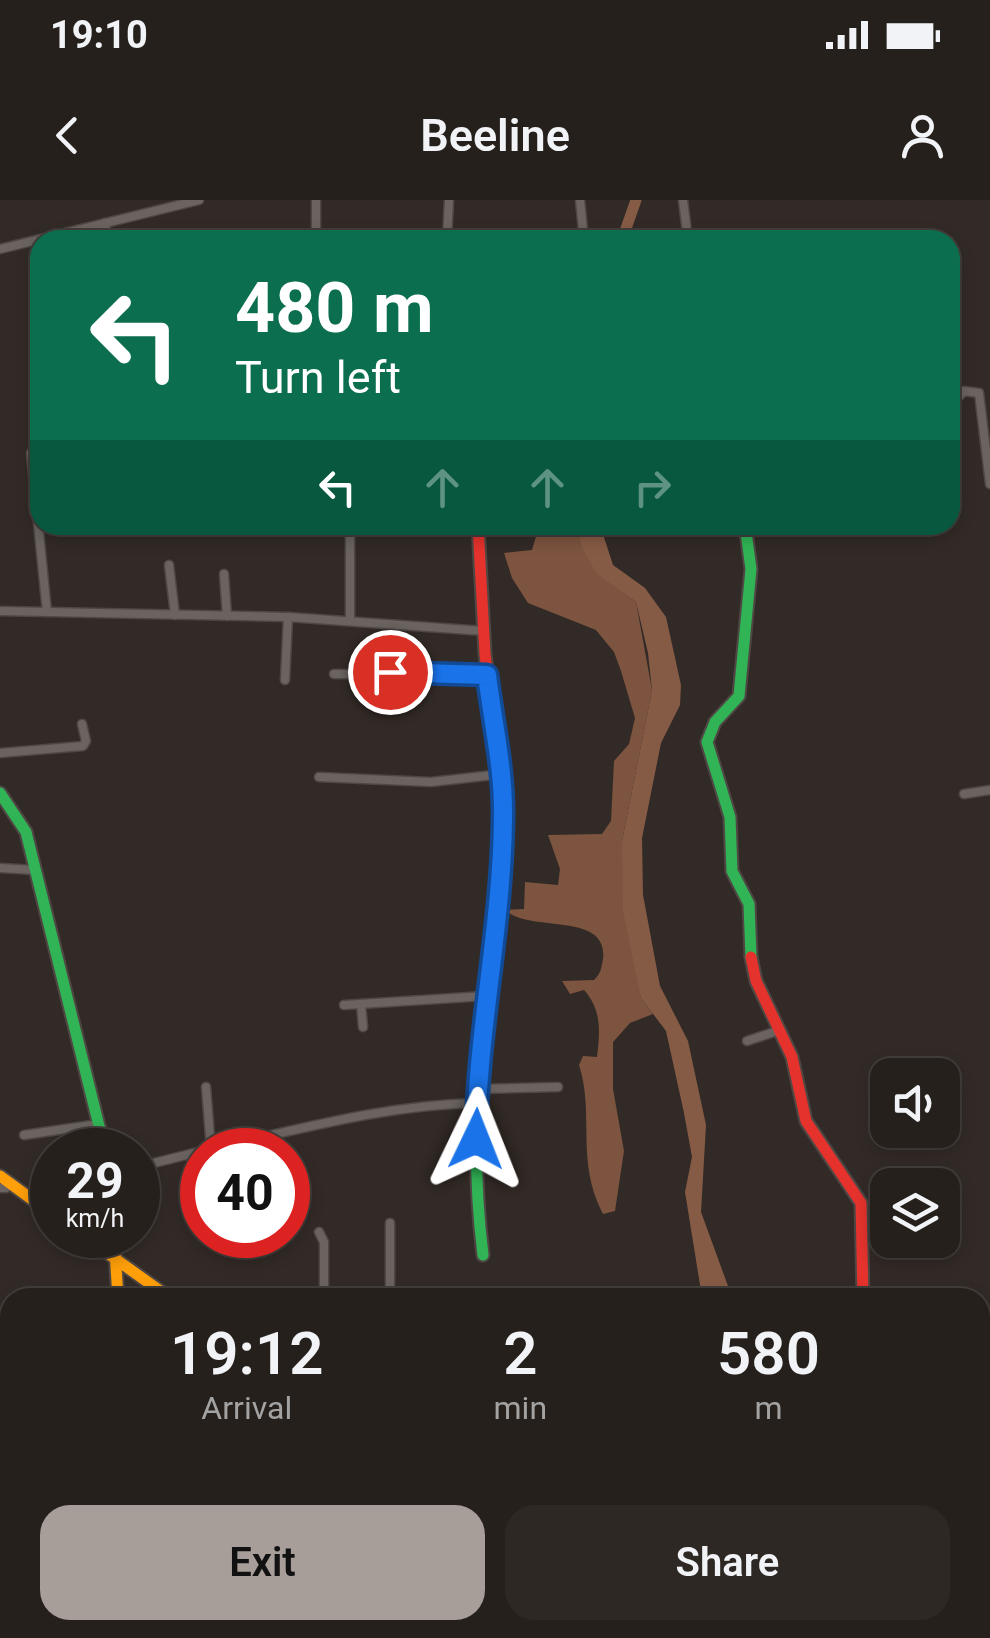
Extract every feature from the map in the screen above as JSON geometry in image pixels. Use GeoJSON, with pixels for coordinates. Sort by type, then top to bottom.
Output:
{"type":"FeatureCollection","features":[{"type":"Feature","properties":{"kind":"main road"},"geometry":{"type":"LineString","coordinates":[[479,535],[487,675],[502,774],[500,878],[476,1103],[476,1200],[483,1255]]}},
{"type":"Feature","properties":{"kind":"main road"},"geometry":{"type":"LineString","coordinates":[[747,535],[752,570],[740,696],[715,722],[707,746],[712,774],[730,817],[732,871],[749,904],[753,970],[792,1057],[809,1127],[826,1156],[849,1179],[861,1203],[863,1288]]}},
{"type":"Feature","properties":{"kind":"main road"},"geometry":{"type":"LineString","coordinates":[[0,793],[26,832],[100,1128]]}},
{"type":"Feature","properties":{"kind":"main road"},"geometry":{"type":"LineString","coordinates":[[1,1184],[30,1201]]}},
{"type":"Feature","properties":{"kind":"main road"},"geometry":{"type":"LineString","coordinates":[[1,1184],[30,1206]]}},
{"type":"Feature","properties":{"kind":"main road"},"geometry":{"type":"LineString","coordinates":[[108,1258],[155,1288]]}},
{"type":"Feature","properties":{"kind":"main road"},"geometry":{"type":"LineString","coordinates":[[110,1258],[147,1288]]}},
{"type":"Feature","properties":{"kind":"main road"},"geometry":{"type":"LineString","coordinates":[[116,1258],[117,1288]]}},
{"type":"Feature","properties":{"kind":"street"},"geometry":{"type":"LineString","coordinates":[[77,230],[199,200]]}},
{"type":"Feature","properties":{"kind":"street"},"geometry":{"type":"LineString","coordinates":[[316,200],[316,230]]}},
{"type":"Feature","properties":{"kind":"street"},"geometry":{"type":"LineString","coordinates":[[448,230],[449,200]]}},
{"type":"Feature","properties":{"kind":"street"},"geometry":{"type":"LineString","coordinates":[[580,200],[583,230]]}},
{"type":"Feature","properties":{"kind":"street"},"geometry":{"type":"LineString","coordinates":[[683,200],[687,230]]}},
{"type":"Feature","properties":{"kind":"street"},"geometry":{"type":"LineString","coordinates":[[105,223],[106,230]]}},
{"type":"Feature","properties":{"kind":"street"},"geometry":{"type":"LineString","coordinates":[[0,249],[30,242]]}},
{"type":"Feature","properties":{"kind":"street"},"geometry":{"type":"LineString","coordinates":[[960,395],[964,391],[979,394],[990,484]]}},
{"type":"Feature","properties":{"kind":"street"},"geometry":{"type":"LineString","coordinates":[[39,535],[47,612]]}},
{"type":"Feature","properties":{"kind":"street"},"geometry":{"type":"LineString","coordinates":[[350,535],[350,621]]}},
{"type":"Feature","properties":{"kind":"street"},"geometry":{"type":"LineString","coordinates":[[169,565],[175,615]]}},
{"type":"Feature","properties":{"kind":"street"},"geometry":{"type":"LineString","coordinates":[[224,574],[227,616]]}},
{"type":"Feature","properties":{"kind":"street"},"geometry":{"type":"LineString","coordinates":[[0,611],[288,617],[484,631]]}},
{"type":"Feature","properties":{"kind":"street"},"geometry":{"type":"LineString","coordinates":[[286,680],[288,617]]}},
{"type":"Feature","properties":{"kind":"street"},"geometry":{"type":"LineString","coordinates":[[334,674],[487,675]]}},
{"type":"Feature","properties":{"kind":"street"},"geometry":{"type":"LineString","coordinates":[[0,754],[82,746],[86,743],[82,724]]}},
{"type":"Feature","properties":{"kind":"street"},"geometry":{"type":"LineString","coordinates":[[319,776],[431,782],[502,774]]}},
{"type":"Feature","properties":{"kind":"street"},"geometry":{"type":"LineString","coordinates":[[964,794],[990,790]]}},
{"type":"Feature","properties":{"kind":"street"},"geometry":{"type":"LineString","coordinates":[[0,868],[35,870]]}},
{"type":"Feature","properties":{"kind":"street"},"geometry":{"type":"LineString","coordinates":[[344,1005],[485,996]]}},
{"type":"Feature","properties":{"kind":"street"},"geometry":{"type":"LineString","coordinates":[[361,1004],[363,1027]]}},
{"type":"Feature","properties":{"kind":"street"},"geometry":{"type":"LineString","coordinates":[[747,1041],[780,1030]]}},
{"type":"Feature","properties":{"kind":"street"},"geometry":{"type":"LineString","coordinates":[[206,1087],[207,1128]]}},
{"type":"Feature","properties":{"kind":"street"},"geometry":{"type":"LineString","coordinates":[[478,1089],[558,1087]]}},
{"type":"Feature","properties":{"kind":"street"},"geometry":{"type":"LineString","coordinates":[[310,1129],[371,1110],[476,1103]]}},
{"type":"Feature","properties":{"kind":"street"},"geometry":{"type":"LineString","coordinates":[[24,1135],[99,1124]]}},
{"type":"Feature","properties":{"kind":"street"},"geometry":{"type":"LineString","coordinates":[[390,1223],[390,1288]]}},
{"type":"Feature","properties":{"kind":"street"},"geometry":{"type":"LineString","coordinates":[[319,1232],[324,1242],[324,1288]]}},
{"type":"Feature","properties":{"kind":"shaded area"},"geometry":{"type":"Polygon","coordinates":[[[536,535],[580,535],[598,569],[636,602],[652,690],[622,841],[641,998],[653,1014],[630,1023],[613,1042],[613,1089],[624,1151],[615,1211],[603,1214],[590,1175],[586,1102],[579,1065],[583,1056],[597,1057],[598,1022],[594,1005],[584,990],[570,994],[562,981],[594,980],[602,966],[602,944],[594,934],[581,928],[532,921],[505,910],[524,909],[525,882],[558,885],[560,869],[548,835],[602,834],[611,821],[614,761],[629,744],[635,718],[614,652],[596,630],[528,603],[512,578],[504,553],[532,550],[536,535]]]}},
{"type":"Feature","properties":{"kind":"shaded area"},"geometry":{"type":"Polygon","coordinates":[[[579,535],[603,535],[613,565],[645,588],[666,617],[681,685],[680,705],[661,743],[642,838],[643,895],[660,986],[688,1041],[706,1125],[701,1212],[729,1288],[701,1288],[685,1192],[692,1157],[684,1113],[666,1031],[641,998],[623,911],[622,841],[652,690],[648,653],[636,602],[597,574],[579,535]]]}},
{"type":"Feature","properties":{"kind":"waterway"},"geometry":{"type":"LineString","coordinates":[[626,230],[636,200]]}},
{"type":"Feature","properties":{"kind":"traffic: fast"},"geometry":{"type":"LineString","coordinates":[[746,535],[751,569],[739,696],[715,722],[707,742],[730,817],[732,871],[749,904],[751,957]]}},
{"type":"Feature","properties":{"kind":"traffic: fast"},"geometry":{"type":"LineString","coordinates":[[0,793],[26,832],[100,1128]]}},
{"type":"Feature","properties":{"kind":"traffic: fast"},"geometry":{"type":"LineString","coordinates":[[483,1255],[477,1121],[488,988]]}},
{"type":"Feature","properties":{"kind":"traffic: slow"},"geometry":{"type":"LineString","coordinates":[[0,1176],[30,1198]]}},
{"type":"Feature","properties":{"kind":"traffic: slow"},"geometry":{"type":"LineString","coordinates":[[114,1258],[156,1288]]}},
{"type":"Feature","properties":{"kind":"traffic: slow"},"geometry":{"type":"LineString","coordinates":[[115,1258],[117,1288]]}},
{"type":"Feature","properties":{"kind":"traffic: jam"},"geometry":{"type":"LineString","coordinates":[[479,535],[485,654],[503,805],[488,988]]}},
{"type":"Feature","properties":{"kind":"traffic: jam"},"geometry":{"type":"LineString","coordinates":[[751,957],[756,981],[792,1057],[806,1121],[861,1203],[863,1288]]}},
{"type":"Feature","properties":{"kind":"route"},"geometry":{"type":"LineString","coordinates":[[390,672],[487,675],[502,774],[503,824],[496,928],[480,1042],[476,1139]]}}]}
